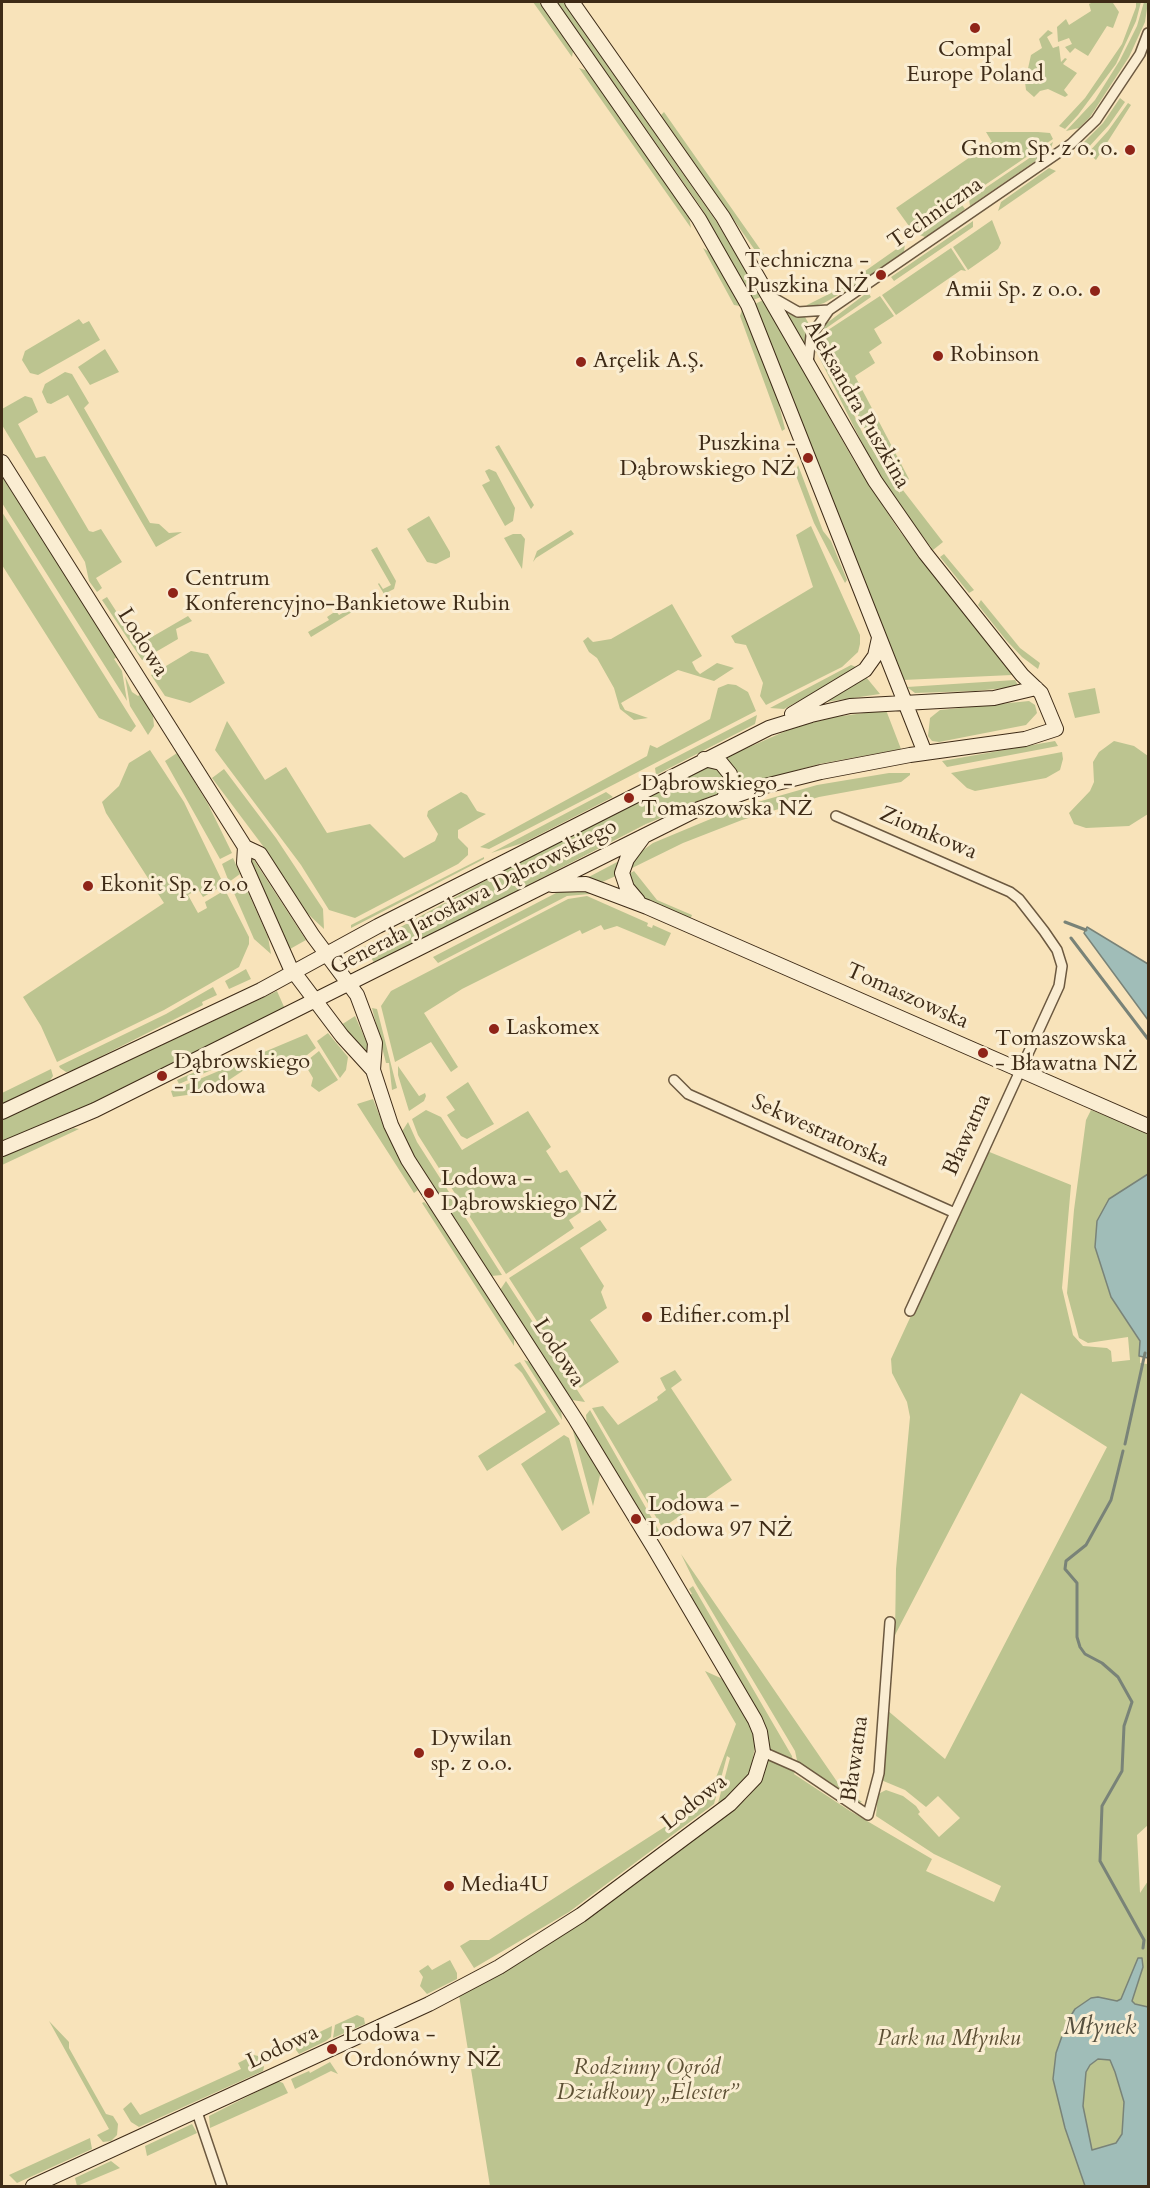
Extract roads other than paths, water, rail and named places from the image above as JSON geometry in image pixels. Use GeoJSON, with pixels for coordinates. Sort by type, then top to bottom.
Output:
{"type":"FeatureCollection","features":[{"type":"Feature","properties":{"kind":"main road"},"geometry":{"type":"LineString","coordinates":[[548,2],[699,219],[737,284],[755,322],[925,753]]}},
{"type":"Feature","properties":{"kind":"main road","name":"Aleksandra Puszkina"},"geometry":{"type":"LineString","coordinates":[[572,2],[723,217],[875,481],[915,539],[1022,675],[1046,700],[1056,729]]}},
{"type":"Feature","properties":{"kind":"main road","name":"Lodowa"},"geometry":{"type":"LineString","coordinates":[[2,462],[245,847],[260,854],[362,1005],[375,1043],[373,1070],[391,1125],[408,1160],[576,1420],[657,1554],[755,1720],[760,1732],[763,1752],[755,1778],[745,1792],[581,1915],[472,1983],[33,2187]]}},
{"type":"Feature","properties":{"kind":"main road","name":"Generała Jarosława Dąbrowskiego"},"geometry":{"type":"LineString","coordinates":[[2,1112],[294,973],[704,759],[769,728],[865,670],[875,656],[879,638]]}},
{"type":"Feature","properties":{"kind":"main road","name":"Generała Jarosława Dąbrowskiego"},"geometry":{"type":"LineString","coordinates":[[769,728],[830,710],[904,702],[994,698],[1036,688]]}},
{"type":"Feature","properties":{"kind":"main road","name":"Generała Jarosława Dąbrowskiego"},"geometry":{"type":"LineString","coordinates":[[2,1149],[95,1110],[317,1002],[646,833],[723,800],[821,772],[925,753],[1025,739],[1056,729]]}},
{"type":"Feature","properties":{"kind":"main road"},"geometry":{"type":"LineString","coordinates":[[704,759],[721,763],[730,774],[731,784],[723,800]]}},
{"type":"Feature","properties":{"kind":"main road","name":"Tomaszowska"},"geometry":{"type":"LineString","coordinates":[[646,833],[627,859],[622,873],[629,892],[647,907]]}},
{"type":"Feature","properties":{"kind":"main road","name":"Lodowa"},"geometry":{"type":"LineString","coordinates":[[245,847],[244,863],[294,973],[342,1036],[373,1070]]}},
{"type":"Feature","properties":{"kind":"main road","name":"Tomaszowska"},"geometry":{"type":"LineString","coordinates":[[546,885],[586,884],[647,907],[1149,1126]]}},
{"type":"Feature","properties":{"kind":"street","name":"Techniczna"},"geometry":{"type":"LineString","coordinates":[[808,366],[811,336],[829,310],[1071,144],[1096,120],[1109,102],[1140,54],[1149,33]]}},
{"type":"Feature","properties":{"kind":"street"},"geometry":{"type":"LineString","coordinates":[[768,295],[798,312],[829,310]]}},
{"type":"Feature","properties":{"kind":"street","name":"Ziomkowa"},"geometry":{"type":"LineString","coordinates":[[836,816],[1004,889]]}},
{"type":"Feature","properties":{"kind":"street","name":"Bławatna"},"geometry":{"type":"LineString","coordinates":[[910,1311],[1059,986],[1062,966],[1057,950],[1019,899],[1004,889]]}},
{"type":"Feature","properties":{"kind":"street","name":"Sekwestratorska"},"geometry":{"type":"LineString","coordinates":[[674,1080],[688,1094],[955,1213]]}},
{"type":"Feature","properties":{"kind":"street","name":"Bławatna"},"geometry":{"type":"LineString","coordinates":[[763,1752],[796,1767],[868,1815],[879,1773],[890,1622]]}},
{"type":"Feature","properties":{"kind":"street"},"geometry":{"type":"LineString","coordinates":[[197,2112],[222,2187]]}},
{"type":"Feature","properties":{"kind":"water"},"geometry":{"type":"Polygon","coordinates":[[[1087,927],[1148,964],[1148,1020],[1084,933],[1087,927]]]}},
{"type":"Feature","properties":{"kind":"water"},"geometry":{"type":"Polygon","coordinates":[[[1148,1174],[1148,1358],[1139,1356],[1140,1341],[1111,1297],[1095,1247],[1097,1221],[1109,1199],[1148,1174]]]}},
{"type":"Feature","properties":{"kind":"water","name":"Młynek"},"geometry":{"type":"Polygon","coordinates":[[[1138,1958],[1142,1958],[1143,1967],[1132,2001],[1148,2007],[1148,2186],[1085,2186],[1065,2128],[1053,2079],[1056,2053],[1067,2022],[1075,2009],[1091,1998],[1117,2001],[1121,1999],[1138,1958]],[[1098,2059],[1090,2065],[1086,2072],[1083,2106],[1092,2150],[1116,2143],[1122,2134],[1124,2102],[1110,2060],[1098,2059]]]}},
{"type":"Feature","properties":{"kind":"waterway"},"geometry":{"type":"LineString","coordinates":[[1065,922],[1086,930]]}},
{"type":"Feature","properties":{"kind":"waterway"},"geometry":{"type":"LineString","coordinates":[[1071,938],[1148,1039]]}},
{"type":"Feature","properties":{"kind":"waterway"},"geometry":{"type":"LineString","coordinates":[[1125,1444],[1145,1353]]}},
{"type":"Feature","properties":{"kind":"waterway"},"geometry":{"type":"LineString","coordinates":[[1123,1451],[1111,1500],[1086,1545],[1066,1561],[1065,1569],[1077,1583],[1077,1637],[1080,1647],[1085,1654],[1102,1663],[1118,1677],[1132,1702],[1124,1726],[1122,1771],[1102,1806],[1100,1861],[1144,1940],[1143,1948]]}},
{"type":"Feature","properties":{"kind":"place","name":"Compal Europe Poland"},"geometry":{"type":"Point","coordinates":[975,28]}},
{"type":"Feature","properties":{"kind":"place","name":"Gnom Sp. z o. o."},"geometry":{"type":"Point","coordinates":[1130,150]}},
{"type":"Feature","properties":{"kind":"place","name":"Techniczna - Puszkina NŻ"},"geometry":{"type":"Point","coordinates":[881,275]}},
{"type":"Feature","properties":{"kind":"place","name":"Amii Sp. z o.o."},"geometry":{"type":"Point","coordinates":[1095,291]}},
{"type":"Feature","properties":{"kind":"place","name":"Robinson"},"geometry":{"type":"Point","coordinates":[938,356]}},
{"type":"Feature","properties":{"kind":"place","name":"Arçelik A.Ş."},"geometry":{"type":"Point","coordinates":[581,362]}},
{"type":"Feature","properties":{"kind":"place","name":"Puszkina - Dąbrowskiego NŻ"},"geometry":{"type":"Point","coordinates":[808,458]}},
{"type":"Feature","properties":{"kind":"place","name":"Centrum Konferencyjno-Bankietowe Rubin"},"geometry":{"type":"Point","coordinates":[173,593]}},
{"type":"Feature","properties":{"kind":"place","name":"Dąbrowskiego - Tomaszowska NŻ"},"geometry":{"type":"Point","coordinates":[629,798]}},
{"type":"Feature","properties":{"kind":"place","name":"Ekonit Sp. z o.o"},"geometry":{"type":"Point","coordinates":[88,886]}},
{"type":"Feature","properties":{"kind":"place","name":"Laskomex"},"geometry":{"type":"Point","coordinates":[494,1029]}},
{"type":"Feature","properties":{"kind":"place","name":"Tomaszowska - Bławatna NŻ"},"geometry":{"type":"Point","coordinates":[983,1053]}},
{"type":"Feature","properties":{"kind":"place","name":"Dąbrowskiego - Lodowa"},"geometry":{"type":"Point","coordinates":[162,1076]}},
{"type":"Feature","properties":{"kind":"place","name":"Lodowa - Dąbrowskiego NŻ"},"geometry":{"type":"Point","coordinates":[429,1193]}},
{"type":"Feature","properties":{"kind":"place","name":"Edifier.com.pl"},"geometry":{"type":"Point","coordinates":[647,1317]}},
{"type":"Feature","properties":{"kind":"place","name":"Lodowa - Lodowa 97 NŻ"},"geometry":{"type":"Point","coordinates":[636,1519]}},
{"type":"Feature","properties":{"kind":"place","name":"Dywilan sp. z o.o."},"geometry":{"type":"Point","coordinates":[419,1753]}},
{"type":"Feature","properties":{"kind":"place","name":"Media4U"},"geometry":{"type":"Point","coordinates":[449,1886]}},
{"type":"Feature","properties":{"kind":"place","name":"Lodowa - Ordonówny NŻ"},"geometry":{"type":"Point","coordinates":[332,2049]}},
{"type":"Feature","properties":{"kind":"park label","name":"Park na Młynku"},"geometry":{"type":"Point","coordinates":[949,2040]}},
{"type":"Feature","properties":{"kind":"park label","name":"Rodzinny Ogród Działkowy „Elester”"},"geometry":{"type":"Point","coordinates":[647,2082]}}]}
